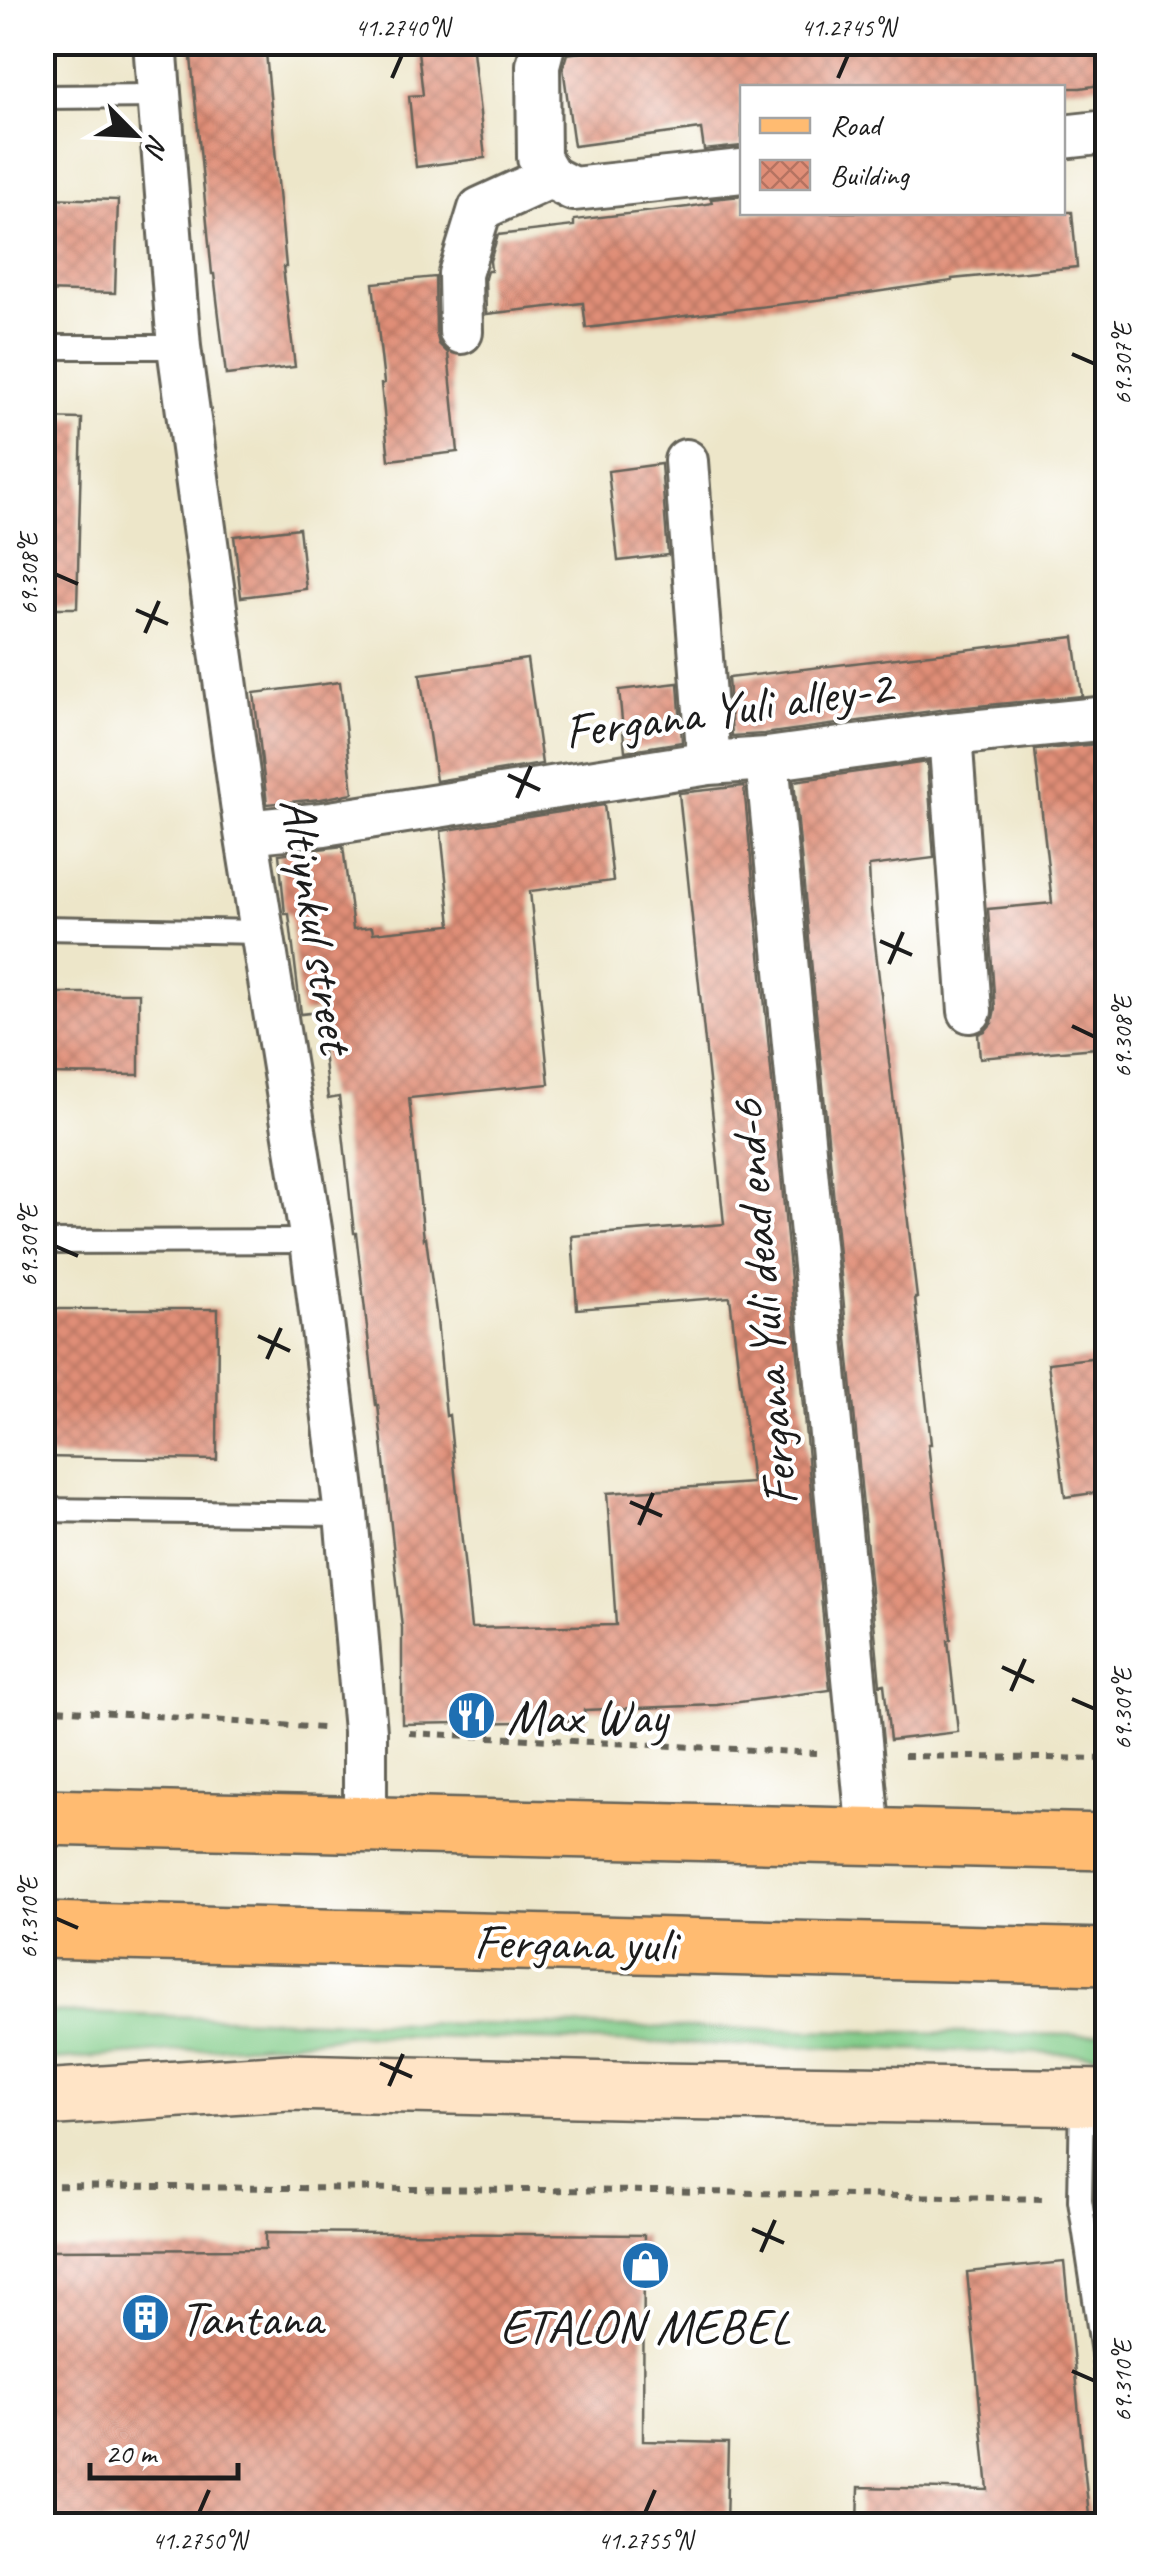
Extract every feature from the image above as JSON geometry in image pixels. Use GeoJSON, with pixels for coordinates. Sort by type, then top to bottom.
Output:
{"type":"FeatureCollection","features":[{"type":"Feature","properties":{"kind":"main road"},"geometry":{"type":"LineString","coordinates":[[42,1817],[1108,1842]]}},
{"type":"Feature","properties":{"kind":"main road","name":"Fergana yuli"},"geometry":{"type":"LineString","coordinates":[[42,1930],[1108,1957]]}},
{"type":"Feature","properties":{"kind":"main road"},"geometry":{"type":"LineString","coordinates":[[42,2098],[290,2082],[1095,2098]]}},
{"type":"Feature","properties":{"kind":"street","name":"Altiynkul street"},"geometry":{"type":"LineString","coordinates":[[156,42],[180,347],[246,832],[312,1241],[346,1514],[365,1731],[365,1824]]}},
{"type":"Feature","properties":{"kind":"street"},"geometry":{"type":"LineString","coordinates":[[544,42],[538,64],[539,158],[550,177],[572,189],[740,171]]}},
{"type":"Feature","properties":{"kind":"street"},"geometry":{"type":"LineString","coordinates":[[1065,137],[1108,132]]}},
{"type":"Feature","properties":{"kind":"street"},"geometry":{"type":"LineString","coordinates":[[461,332],[460,274],[480,209],[550,177]]}},
{"type":"Feature","properties":{"kind":"street"},"geometry":{"type":"LineString","coordinates":[[686,461],[709,763]]}},
{"type":"Feature","properties":{"kind":"street","name":"Fergana Yuli alley-2"},"geometry":{"type":"LineString","coordinates":[[246,832],[324,824],[709,763],[767,760],[950,734],[1108,718]]}},
{"type":"Feature","properties":{"kind":"street"},"geometry":{"type":"LineString","coordinates":[[950,734],[970,1011]]}},
{"type":"Feature","properties":{"kind":"street","name":"Fergana Yuli dead end-6"},"geometry":{"type":"LineString","coordinates":[[767,760],[869,1836]]}},
{"type":"Feature","properties":{"kind":"lane"},"geometry":{"type":"LineString","coordinates":[[42,97],[160,96]]}},
{"type":"Feature","properties":{"kind":"lane"},"geometry":{"type":"LineString","coordinates":[[42,347],[180,347]]}},
{"type":"Feature","properties":{"kind":"lane"},"geometry":{"type":"LineString","coordinates":[[42,928],[262,932]]}},
{"type":"Feature","properties":{"kind":"lane"},"geometry":{"type":"LineString","coordinates":[[42,1242],[312,1241]]}},
{"type":"Feature","properties":{"kind":"lane"},"geometry":{"type":"LineString","coordinates":[[42,1510],[346,1514]]}},
{"type":"Feature","properties":{"kind":"lane"},"geometry":{"type":"LineString","coordinates":[[1095,2098],[1080,2200],[1108,2386]]}},
{"type":"Feature","properties":{"kind":"path"},"geometry":{"type":"LineString","coordinates":[[42,1708],[365,1731],[862,1756],[1108,1759]]}},
{"type":"Feature","properties":{"kind":"path"},"geometry":{"type":"LineString","coordinates":[[42,2186],[656,2190],[1080,2200]]}},
{"type":"Feature","properties":{"kind":"green space"},"geometry":{"type":"Polygon","coordinates":[[[43,2012],[348,2022],[1107,2033],[1108,2055],[353,2035],[43,2061],[43,2012]]]}},
{"type":"Feature","properties":{"kind":"building"},"geometry":{"type":"Polygon","coordinates":[[[265,42],[295,367],[226,375],[190,47],[265,42]]]}},
{"type":"Feature","properties":{"kind":"building"},"geometry":{"type":"Polygon","coordinates":[[[417,42],[472,42],[485,158],[416,167],[409,96],[423,95],[417,42]]]}},
{"type":"Feature","properties":{"kind":"building"},"geometry":{"type":"Polygon","coordinates":[[[653,42],[1096,42],[1101,85],[740,85],[740,146],[704,150],[701,129],[574,146],[563,67],[567,54],[653,42]]]}},
{"type":"Feature","properties":{"kind":"building"},"geometry":{"type":"Polygon","coordinates":[[[740,196],[740,215],[1072,212],[1077,267],[952,279],[833,298],[586,328],[583,303],[486,314],[485,278],[487,271],[491,271],[498,235],[574,226],[574,220],[712,203],[711,199],[740,196]]]}},
{"type":"Feature","properties":{"kind":"building"},"geometry":{"type":"Polygon","coordinates":[[[42,198],[118,200],[115,293],[42,291],[42,198]]]}},
{"type":"Feature","properties":{"kind":"building"},"geometry":{"type":"Polygon","coordinates":[[[435,277],[436,332],[439,344],[448,353],[458,452],[389,460],[373,283],[435,277]]]}},
{"type":"Feature","properties":{"kind":"building"},"geometry":{"type":"Polygon","coordinates":[[[42,418],[82,419],[77,608],[42,608],[42,418]]]}},
{"type":"Feature","properties":{"kind":"building"},"geometry":{"type":"Polygon","coordinates":[[[661,464],[668,555],[618,561],[608,471],[661,464]]]}},
{"type":"Feature","properties":{"kind":"building"},"geometry":{"type":"Polygon","coordinates":[[[299,528],[306,589],[241,597],[234,536],[299,528]]]}},
{"type":"Feature","properties":{"kind":"building"},"geometry":{"type":"Polygon","coordinates":[[[1074,637],[1082,696],[732,736],[728,678],[1074,637]]]}},
{"type":"Feature","properties":{"kind":"building"},"geometry":{"type":"Polygon","coordinates":[[[527,659],[542,764],[436,781],[420,674],[527,659]]]}},
{"type":"Feature","properties":{"kind":"building"},"geometry":{"type":"Polygon","coordinates":[[[340,682],[353,793],[267,804],[254,693],[340,682]]]}},
{"type":"Feature","properties":{"kind":"building"},"geometry":{"type":"Polygon","coordinates":[[[678,683],[682,742],[625,751],[619,690],[678,683]]]}},
{"type":"Feature","properties":{"kind":"building"},"geometry":{"type":"Polygon","coordinates":[[[1108,743],[1108,1047],[980,1058],[978,1034],[992,1023],[995,1009],[988,909],[1052,903],[1035,750],[1108,743]]]}},
{"type":"Feature","properties":{"kind":"building"},"geometry":{"type":"Polygon","coordinates":[[[927,762],[934,858],[869,866],[917,1298],[958,1732],[890,1740],[884,1684],[880,1685],[794,781],[927,762]]]}},
{"type":"Feature","properties":{"kind":"building"},"geometry":{"type":"Polygon","coordinates":[[[744,786],[830,1690],[717,1705],[584,1710],[585,1721],[402,1724],[402,1628],[339,1097],[328,1099],[319,1012],[301,1014],[279,854],[343,846],[353,929],[372,927],[373,933],[451,925],[441,831],[604,805],[613,881],[530,891],[549,1084],[409,1098],[471,1628],[616,1625],[607,1493],[752,1483],[730,1297],[577,1309],[572,1236],[724,1224],[679,793],[744,786]]]}},
{"type":"Feature","properties":{"kind":"building"},"geometry":{"type":"Polygon","coordinates":[[[42,993],[139,993],[139,1075],[42,1074],[42,993]]]}},
{"type":"Feature","properties":{"kind":"building"},"geometry":{"type":"Polygon","coordinates":[[[42,1309],[218,1309],[217,1460],[42,1457],[42,1309]]]}},
{"type":"Feature","properties":{"kind":"building"},"geometry":{"type":"Polygon","coordinates":[[[1108,1356],[1108,1491],[1065,1497],[1048,1363],[1108,1356]]]}},
{"type":"Feature","properties":{"kind":"building"},"geometry":{"type":"Polygon","coordinates":[[[266,2232],[644,2235],[643,2441],[728,2443],[726,2526],[303,2526],[42,2521],[42,2250],[266,2249],[266,2232]]]}},
{"type":"Feature","properties":{"kind":"building"},"geometry":{"type":"Polygon","coordinates":[[[1064,2262],[1090,2526],[858,2526],[859,2487],[988,2490],[967,2272],[1064,2262]]]}},
{"type":"Feature","properties":{"kind":"place","name":"Max Way"},"geometry":{"type":"Point","coordinates":[472,1716]}},
{"type":"Feature","properties":{"kind":"place","name":"ETALON MEBEL"},"geometry":{"type":"Point","coordinates":[645,2265]}},
{"type":"Feature","properties":{"kind":"place","name":"Tantana"},"geometry":{"type":"Point","coordinates":[145,2318]}}]}
